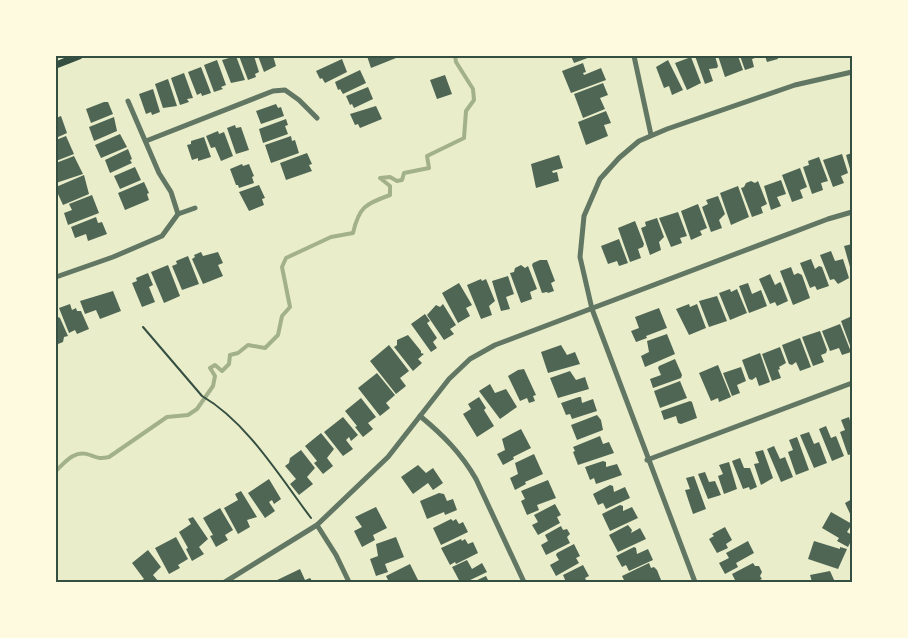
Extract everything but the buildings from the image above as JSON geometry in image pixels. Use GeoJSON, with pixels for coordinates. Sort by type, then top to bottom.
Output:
{"type":"FeatureCollection","features":[{"type":"Feature","properties":{"kind":"main road"},"geometry":{"type":"LineString","coordinates":[[56,65],[79,56]]}},
{"type":"Feature","properties":{"kind":"street"},"geometry":{"type":"LineString","coordinates":[[634,56],[651,135]]}},
{"type":"Feature","properties":{"kind":"street"},"geometry":{"type":"LineString","coordinates":[[695,582],[592,309],[580,257],[584,216],[600,179],[639,141],[795,85],[852,72]]}},
{"type":"Feature","properties":{"kind":"street"},"geometry":{"type":"LineString","coordinates":[[146,141],[273,91],[285,90],[317,118]]}},
{"type":"Feature","properties":{"kind":"street"},"geometry":{"type":"LineString","coordinates":[[128,102],[159,173],[171,192],[178,214]]}},
{"type":"Feature","properties":{"kind":"street"},"geometry":{"type":"LineString","coordinates":[[56,268],[57,277],[162,236],[178,214],[195,208]]}},
{"type":"Feature","properties":{"kind":"street"},"geometry":{"type":"LineString","coordinates":[[225,582],[317,525],[388,458],[449,379],[470,359],[495,345],[828,219],[852,212]]}},
{"type":"Feature","properties":{"kind":"street"},"geometry":{"type":"LineString","coordinates":[[648,460],[852,383]]}},
{"type":"Feature","properties":{"kind":"street"},"geometry":{"type":"LineString","coordinates":[[420,416],[444,435],[467,463],[477,479],[524,582]]}},
{"type":"Feature","properties":{"kind":"street"},"geometry":{"type":"LineString","coordinates":[[317,525],[336,555],[349,582]]}},
{"type":"Feature","properties":{"kind":"path"},"geometry":{"type":"LineString","coordinates":[[143,327],[202,396],[210,400],[246,432],[317,525]]}},
{"type":"Feature","properties":{"kind":"waterway"},"geometry":{"type":"LineString","coordinates":[[56,471],[75,455],[109,457],[167,417],[188,415],[197,409],[213,386],[215,376],[210,368],[215,365],[222,371],[229,364],[230,355],[238,353],[248,345],[265,348],[278,335],[282,316],[290,307],[282,267],[286,258],[331,237],[353,233],[358,217],[364,208],[390,195],[390,186],[380,178],[390,177],[397,181],[402,180],[404,173],[429,168],[427,156],[464,138],[466,111],[474,100],[473,89],[456,62],[455,56]]}}]}
